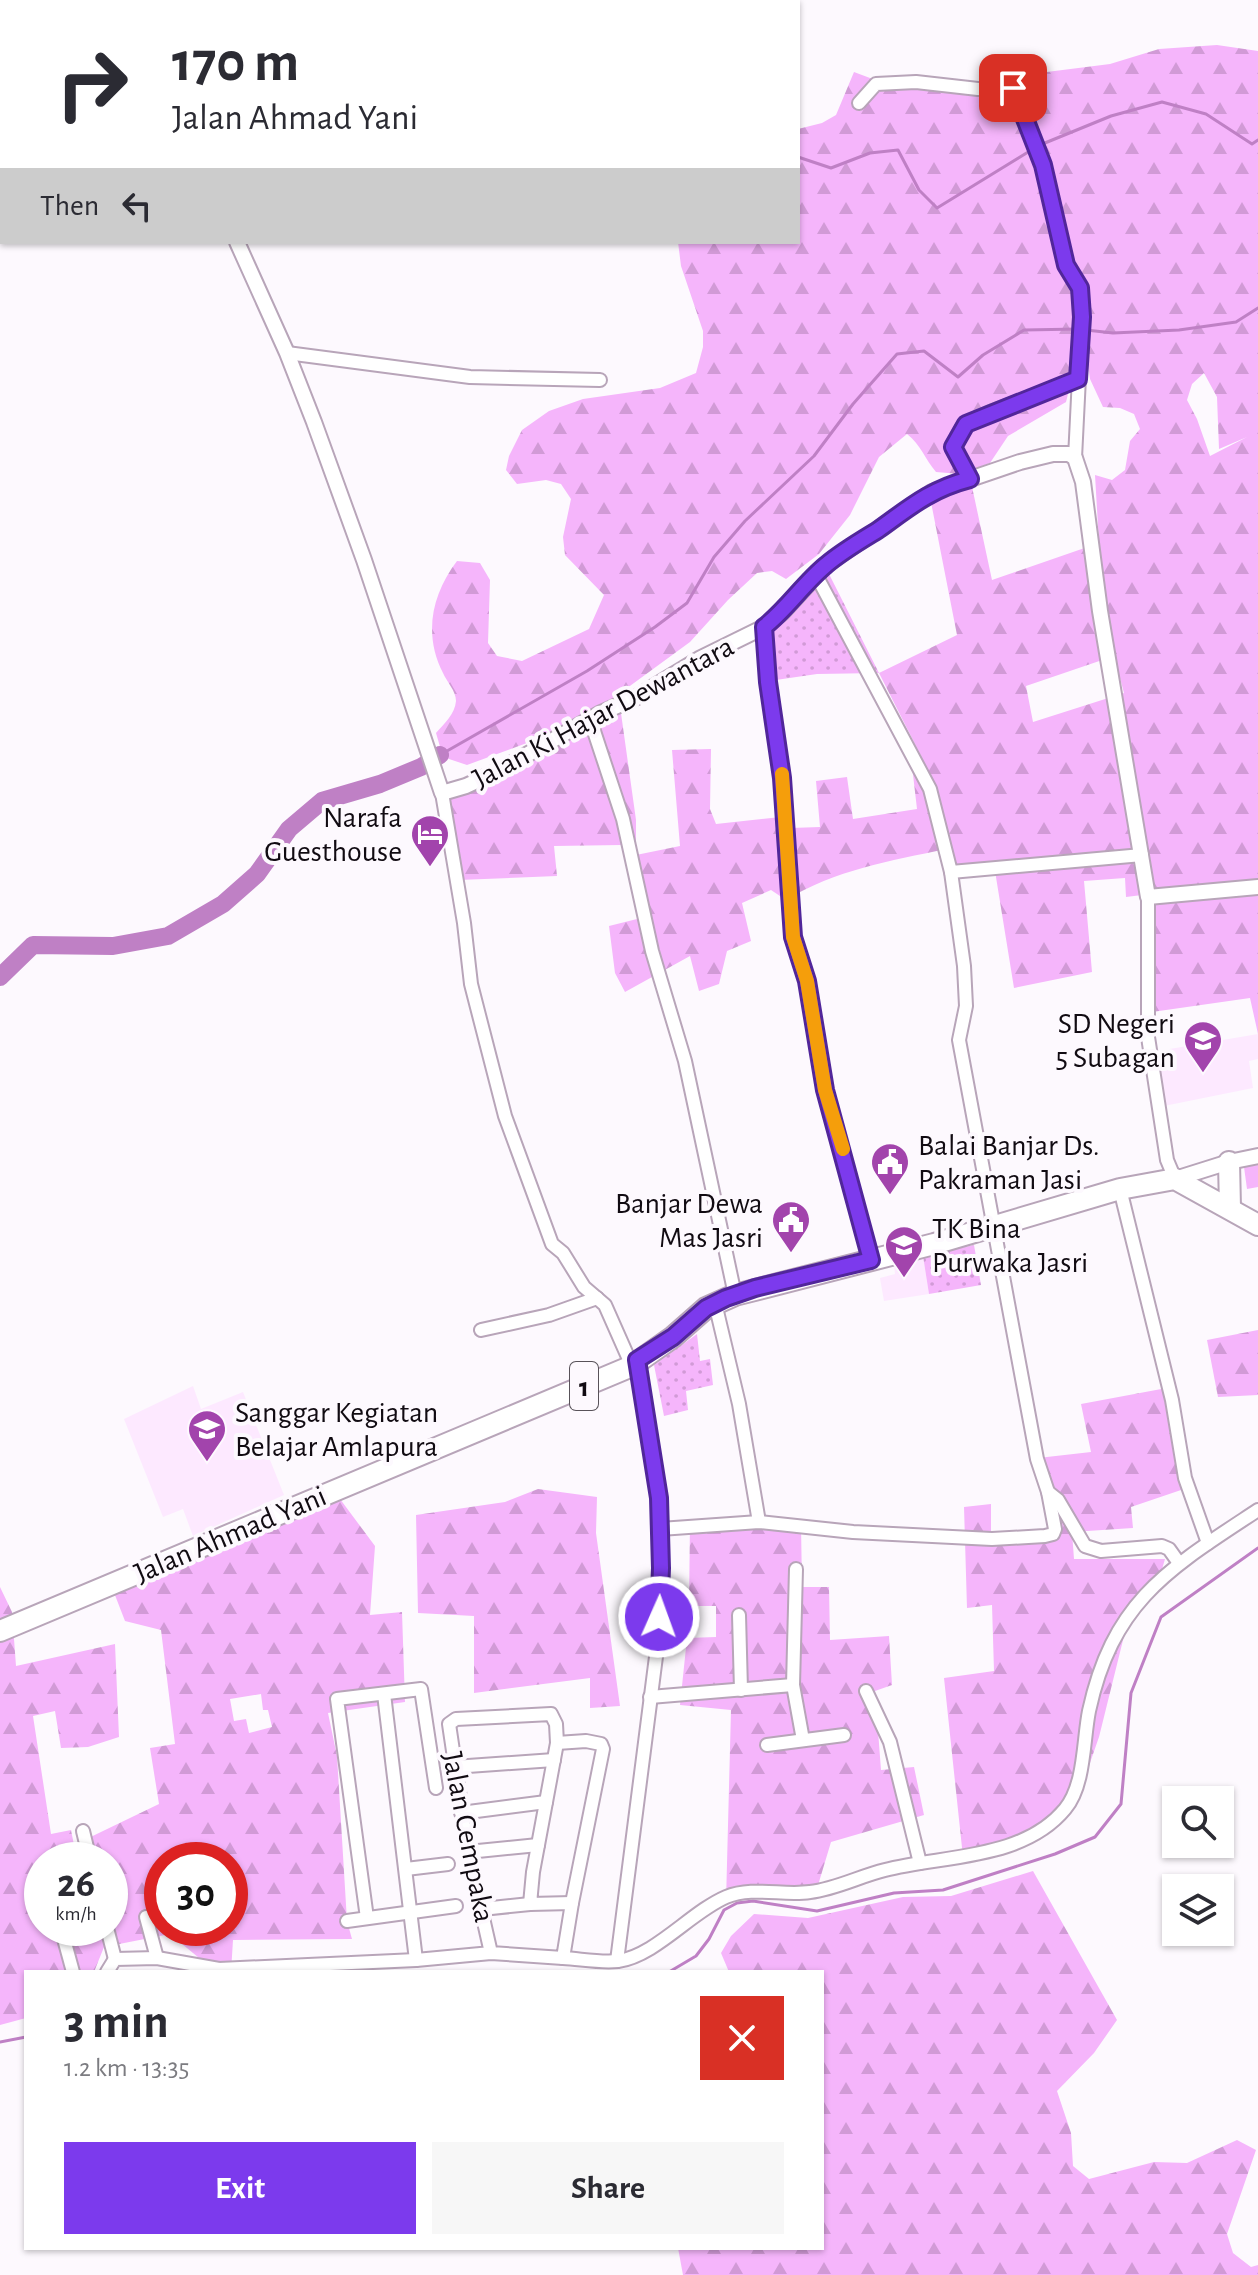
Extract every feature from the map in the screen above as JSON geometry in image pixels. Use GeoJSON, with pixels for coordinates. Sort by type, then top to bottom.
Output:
{"type":"FeatureCollection","features":[{"type":"Feature","properties":{"kind":"highway"},"geometry":{"type":"LineString","coordinates":[[1229,1162],[1230,1208]]}},
{"type":"Feature","properties":{"kind":"highway","name":"Jalan Ahmad Yani"},"geometry":{"type":"LineString","coordinates":[[0,1631],[634,1363],[660,1347],[715,1303],[735,1295],[992,1227],[1120,1189],[1175,1179]]}},
{"type":"Feature","properties":{"kind":"highway"},"geometry":{"type":"LineString","coordinates":[[1175,1179],[1258,1225]]}},
{"type":"Feature","properties":{"kind":"street"},"geometry":{"type":"LineString","coordinates":[[859,103],[876,84],[916,82],[978,89],[1013,88],[1043,165],[1066,265],[1080,288],[1082,317],[1075,458],[1085,494],[1100,611],[1148,897],[1148,1037],[1167,1160],[1175,1179],[1258,1156]]}},
{"type":"Feature","properties":{"kind":"street","name":"Jalan Ki Hajar Dewantara"},"geometry":{"type":"LineString","coordinates":[[238,244],[287,353],[364,560],[442,793],[458,790],[498,771],[590,719],[637,697],[711,652],[764,627],[782,613],[826,565],[919,499],[947,485],[1046,455],[1069,454],[1075,458]]}},
{"type":"Feature","properties":{"kind":"street"},"geometry":{"type":"LineString","coordinates":[[287,353],[470,377],[600,380]]}},
{"type":"Feature","properties":{"kind":"street"},"geometry":{"type":"LineString","coordinates":[[970,479],[953,447],[966,424],[1078,379]]}},
{"type":"Feature","properties":{"kind":"street"},"geometry":{"type":"LineString","coordinates":[[660,1529],[759,1522],[853,1532],[992,1539],[1045,1536],[1053,1534],[1055,1529],[1048,1492],[1037,1459],[959,1040],[966,995],[951,872],[930,789],[816,575]]}},
{"type":"Feature","properties":{"kind":"street"},"geometry":{"type":"LineString","coordinates":[[764,627],[768,682],[782,778],[793,937],[807,981],[825,1090],[871,1260]]}},
{"type":"Feature","properties":{"kind":"street"},"geometry":{"type":"LineString","coordinates":[[590,719],[632,851],[666,1001],[689,1078],[735,1295]]}},
{"type":"Feature","properties":{"kind":"street"},"geometry":{"type":"LineString","coordinates":[[442,793],[471,984],[505,1116],[552,1244],[563,1253],[584,1287],[605,1305],[634,1363],[659,1498],[658,1641],[617,1961]]}},
{"type":"Feature","properties":{"kind":"street"},"geometry":{"type":"LineString","coordinates":[[951,872],[1142,855]]}},
{"type":"Feature","properties":{"kind":"street"},"geometry":{"type":"LineString","coordinates":[[1148,897],[1258,887]]}},
{"type":"Feature","properties":{"kind":"street"},"geometry":{"type":"LineString","coordinates":[[1120,1189],[1172,1400],[1185,1478],[1192,1505],[1208,1543]]}},
{"type":"Feature","properties":{"kind":"street"},"geometry":{"type":"LineString","coordinates":[[481,1330],[549,1315],[597,1298]]}},
{"type":"Feature","properties":{"kind":"street"},"geometry":{"type":"LineString","coordinates":[[715,1303],[739,1404],[759,1522]]}},
{"type":"Feature","properties":{"kind":"street"},"geometry":{"type":"LineString","coordinates":[[1048,1492],[1058,1500],[1085,1546],[1101,1551],[1162,1546],[1169,1549],[1179,1563]]}},
{"type":"Feature","properties":{"kind":"street"},"geometry":{"type":"LineString","coordinates":[[115,1959],[157,1958],[219,1969],[416,1960],[491,1953],[617,1961],[634,1956],[713,1904],[735,1894],[816,1892],[888,1869],[999,1848],[1036,1832],[1068,1806],[1079,1776],[1094,1691],[1127,1615],[1144,1594],[1179,1563],[1258,1510]]}},
{"type":"Feature","properties":{"kind":"street"},"geometry":{"type":"LineString","coordinates":[[796,1569],[793,1685],[803,1740]]}},
{"type":"Feature","properties":{"kind":"street"},"geometry":{"type":"LineString","coordinates":[[739,1615],[741,1690]]}},
{"type":"Feature","properties":{"kind":"street"},"geometry":{"type":"LineString","coordinates":[[650,1697],[793,1685]]}},
{"type":"Feature","properties":{"kind":"street"},"geometry":{"type":"LineString","coordinates":[[367,1918],[337,1699],[421,1689],[436,1788]]}},
{"type":"Feature","properties":{"kind":"street"},"geometry":{"type":"LineString","coordinates":[[866,1691],[890,1742],[920,1863]]}},
{"type":"Feature","properties":{"kind":"street"},"geometry":{"type":"LineString","coordinates":[[384,1694],[416,1960]]}},
{"type":"Feature","properties":{"kind":"street","name":"Jalan Cempaka"},"geometry":{"type":"LineString","coordinates":[[491,1953],[468,1852],[449,1727],[451,1722],[547,1713],[554,1717],[557,1743]]}},
{"type":"Feature","properties":{"kind":"street"},"geometry":{"type":"LineString","coordinates":[[767,1745],[844,1735]]}},
{"type":"Feature","properties":{"kind":"street"},"geometry":{"type":"LineString","coordinates":[[530,1904],[557,1743],[592,1741],[601,1744],[603,1749],[563,1958]]}},
{"type":"Feature","properties":{"kind":"street"},"geometry":{"type":"LineString","coordinates":[[454,1767],[554,1760]]}},
{"type":"Feature","properties":{"kind":"street"},"geometry":{"type":"LineString","coordinates":[[461,1813],[546,1802]]}},
{"type":"Feature","properties":{"kind":"street"},"geometry":{"type":"LineString","coordinates":[[83,1831],[86,1842]]}},
{"type":"Feature","properties":{"kind":"street"},"geometry":{"type":"LineString","coordinates":[[468,1852],[538,1845]]}},
{"type":"Feature","properties":{"kind":"street"},"geometry":{"type":"LineString","coordinates":[[406,1869],[448,1864]]}},
{"type":"Feature","properties":{"kind":"street"},"geometry":{"type":"LineString","coordinates":[[482,1909],[572,1903]]}},
{"type":"Feature","properties":{"kind":"street"},"geometry":{"type":"LineString","coordinates":[[347,1921],[456,1906]]}},
{"type":"Feature","properties":{"kind":"street"},"geometry":{"type":"LineString","coordinates":[[66,1946],[72,1970]]}},
{"type":"Feature","properties":{"kind":"street"},"geometry":{"type":"LineString","coordinates":[[108,1970],[115,1959],[112,1946]]}},
{"type":"Feature","properties":{"kind":"street"},"geometry":{"type":"LineString","coordinates":[[154,1946],[157,1958]]}},
{"type":"Feature","properties":{"kind":"shaded area","name":"SD Negeri 5 Subagan"},"geometry":{"type":"Polygon","coordinates":[[[1258,1034],[1258,1059],[1249,1061],[1253,1088],[1159,1107],[1152,1052],[1258,1034]]]}},
{"type":"Feature","properties":{"kind":"shaded area","name":"TK Bina Purwaka Jasri"},"geometry":{"type":"Polygon","coordinates":[[[923,1256],[929,1294],[884,1301],[880,1278],[895,1274],[894,1263],[923,1256]]]}},
{"type":"Feature","properties":{"kind":"shaded area","name":"Sanggar Kegiatan Belajar Amlapura"},"geometry":{"type":"Polygon","coordinates":[[[193,1386],[201,1409],[243,1392],[284,1495],[193,1536],[183,1509],[163,1517],[124,1419],[193,1386]]]}},
{"type":"Feature","properties":{"kind":"green space"},"geometry":{"type":"Polygon","coordinates":[[[1217,45],[1258,51],[1258,1034],[1250,998],[1152,1012],[1150,894],[1126,897],[1125,878],[1084,881],[1092,972],[1014,988],[995,871],[950,880],[946,849],[843,874],[786,900],[771,890],[742,903],[751,941],[727,951],[719,984],[699,991],[690,956],[625,992],[615,973],[609,926],[641,918],[622,845],[554,846],[557,876],[459,880],[451,794],[620,706],[636,820],[636,855],[680,846],[672,750],[711,749],[710,809],[716,824],[790,816],[791,828],[820,827],[816,781],[847,777],[853,819],[917,809],[912,766],[923,760],[879,673],[957,635],[930,497],[971,482],[992,580],[1099,543],[1095,475],[1112,480],[1125,470],[1130,441],[1140,429],[1134,414],[1120,408],[1103,407],[1090,379],[1088,365],[1074,370],[1066,402],[1008,436],[990,463],[960,474],[936,472],[907,434],[879,457],[850,515],[819,554],[786,579],[772,571],[757,573],[690,642],[608,702],[535,740],[467,765],[443,757],[436,733],[451,714],[456,697],[433,644],[433,615],[441,587],[457,561],[480,563],[490,580],[488,643],[497,656],[522,661],[589,629],[604,595],[565,555],[563,537],[571,499],[561,484],[546,480],[517,484],[506,470],[509,456],[522,430],[549,411],[583,399],[660,388],[696,373],[703,347],[703,331],[681,266],[678,244],[800,244],[800,128],[822,123],[836,115],[854,72],[870,78],[970,85],[1110,64],[1159,49],[1217,45]],[[1204,373],[1192,384],[1187,400],[1210,456],[1247,437],[1219,449],[1217,397],[1204,373]],[[1114,656],[1026,686],[1033,722],[1124,693],[1114,656]]]}},
{"type":"Feature","properties":{"kind":"green space"},"geometry":{"type":"Polygon","coordinates":[[[828,572],[879,673],[817,674],[769,681],[763,630],[828,572]]]}},
{"type":"Feature","properties":{"kind":"green space"},"geometry":{"type":"Polygon","coordinates":[[[1258,1165],[1258,1187],[1247,1189],[1244,1167],[1258,1165]]]}},
{"type":"Feature","properties":{"kind":"green space"},"geometry":{"type":"Polygon","coordinates":[[[974,1245],[981,1285],[929,1294],[923,1256],[974,1245]]]}},
{"type":"Feature","properties":{"kind":"green space"},"geometry":{"type":"Polygon","coordinates":[[[1258,1330],[1258,1395],[1218,1397],[1207,1340],[1258,1330]]]}},
{"type":"Feature","properties":{"kind":"green space"},"geometry":{"type":"Polygon","coordinates":[[[697,1334],[700,1361],[710,1359],[713,1385],[686,1391],[688,1410],[664,1416],[654,1365],[697,1334]]]}},
{"type":"Feature","properties":{"kind":"green space"},"geometry":{"type":"Polygon","coordinates":[[[1172,1387],[1181,1406],[1184,1489],[1131,1507],[1133,1528],[1072,1532],[1074,1559],[1165,1559],[1156,1590],[1126,1628],[1099,1737],[1076,1803],[1035,1836],[963,1857],[944,1678],[994,1671],[992,1605],[967,1608],[964,1507],[991,1504],[991,1537],[1051,1532],[1038,1458],[1091,1452],[1081,1404],[1172,1387]]]}},
{"type":"Feature","properties":{"kind":"green space"},"geometry":{"type":"Polygon","coordinates":[[[538,1489],[597,1497],[596,1533],[620,1706],[590,1708],[590,1678],[474,1693],[474,1616],[418,1613],[416,1515],[505,1502],[538,1489]]]}},
{"type":"Feature","properties":{"kind":"green space"},"geometry":{"type":"Polygon","coordinates":[[[340,1499],[375,1546],[370,1615],[402,1612],[405,1702],[328,1713],[337,1756],[347,1921],[352,1939],[248,1940],[248,1842],[144,1842],[144,1939],[128,1942],[128,1842],[80,1842],[159,1804],[150,1748],[175,1744],[161,1630],[125,1621],[113,1590],[340,1499]],[[261,1694],[230,1699],[234,1721],[246,1719],[249,1733],[272,1727],[268,1710],[263,1710],[261,1694]]]}},
{"type":"Feature","properties":{"kind":"green space"},"geometry":{"type":"Polygon","coordinates":[[[690,1522],[801,1524],[802,1587],[829,1587],[830,1640],[889,1636],[892,1685],[875,1691],[881,1770],[914,1767],[924,1815],[831,1842],[816,1892],[754,1892],[726,1902],[731,1710],[680,1705],[687,1638],[716,1637],[716,1606],[689,1606],[690,1522]]]}},
{"type":"Feature","properties":{"kind":"green space"},"geometry":{"type":"Polygon","coordinates":[[[0,1587],[12,1612],[16,1666],[115,1644],[119,1737],[88,1747],[61,1748],[55,1711],[33,1716],[51,1834],[71,1830],[73,1842],[24,1842],[24,1946],[109,1946],[104,1947],[95,1970],[24,1970],[24,2019],[0,2025],[0,1587]]]}},
{"type":"Feature","properties":{"kind":"green space"},"geometry":{"type":"Polygon","coordinates":[[[1033,1871],[1117,2020],[1094,2053],[1057,2091],[1071,2133],[1073,2166],[1089,2179],[1154,2162],[1187,2163],[1237,2140],[1256,2150],[1227,2234],[1233,2253],[1251,2267],[1258,2265],[1258,2275],[683,2275],[678,2250],[824,2250],[824,1970],[728,1970],[721,1953],[731,1936],[754,1914],[808,1918],[903,1897],[951,1896],[1033,1871]]]}},
{"type":"Feature","properties":{"kind":"green space"},"geometry":{"type":"Polygon","coordinates":[[[185,1946],[233,1946],[231,1970],[214,1970],[185,1946]]]}},
{"type":"Feature","properties":{"kind":"waterway"},"geometry":{"type":"LineString","coordinates":[[1040,145],[1111,116],[1162,102],[1206,114],[1252,144],[1258,140]]}},
{"type":"Feature","properties":{"kind":"waterway"},"geometry":{"type":"LineString","coordinates":[[800,158],[831,168],[870,153],[898,150],[919,190],[937,208],[1033,149]]}},
{"type":"Feature","properties":{"kind":"waterway"},"geometry":{"type":"LineString","coordinates":[[1086,330],[1113,333],[1179,330],[1236,322],[1258,308]]}},
{"type":"Feature","properties":{"kind":"waterway"},"geometry":{"type":"LineString","coordinates":[[440,755],[587,671],[687,603],[714,557],[745,521],[814,456],[853,404],[897,354],[924,351],[958,377],[983,355],[1024,330],[1079,329]]}},
{"type":"Feature","properties":{"kind":"waterway"},"geometry":{"type":"LineString","coordinates":[[0,977],[33,945],[113,946],[168,936],[223,904],[257,874],[289,829],[322,801],[380,784],[421,767],[440,755]]}},
{"type":"Feature","properties":{"kind":"waterway"},"geometry":{"type":"LineString","coordinates":[[672,1970],[696,1956],[724,1910],[737,1903],[753,1901],[817,1911],[894,1893],[943,1890],[1055,1854],[1095,1837],[1121,1804],[1131,1693],[1161,1617],[1258,1548]]}},
{"type":"Feature","properties":{"kind":"waterway"},"geometry":{"type":"LineString","coordinates":[[0,2042],[24,2037]]}},
{"type":"Feature","properties":{"kind":"slow traffic"},"geometry":{"type":"LineString","coordinates":[[782,774],[793,937],[807,981],[825,1090],[843,1149]]}},
{"type":"Feature","properties":{"kind":"place","name":"Narafa Guesthouse"},"geometry":{"type":"Point","coordinates":[430,868]}},
{"type":"Feature","properties":{"kind":"place","name":"SD Negeri 5 Subagan"},"geometry":{"type":"Point","coordinates":[1203,1074]}},
{"type":"Feature","properties":{"kind":"place","name":"Balai Banjar Ds. Pakraman Jasi"},"geometry":{"type":"Point","coordinates":[890,1196]}},
{"type":"Feature","properties":{"kind":"place","name":"Banjar Dewa Mas Jasri"},"geometry":{"type":"Point","coordinates":[791,1254]}},
{"type":"Feature","properties":{"kind":"place","name":"TK Bina Purwaka Jasri"},"geometry":{"type":"Point","coordinates":[904,1279]}},
{"type":"Feature","properties":{"kind":"place","name":"Sanggar Kegiatan Belajar Amlapura"},"geometry":{"type":"Point","coordinates":[207,1463]}},
{"type":"Feature","properties":{"kind":"route"},"geometry":{"type":"LineString","coordinates":[[659,1617],[659,1498],[637,1360],[660,1347],[706,1308],[726,1298],[871,1260],[825,1090],[807,981],[793,937],[782,778],[768,682],[764,627],[782,613],[826,565],[919,499],[947,485],[970,479],[953,447],[966,424],[1078,379],[1082,317],[1080,288],[1066,265],[1043,165],[1013,88]]}}]}
